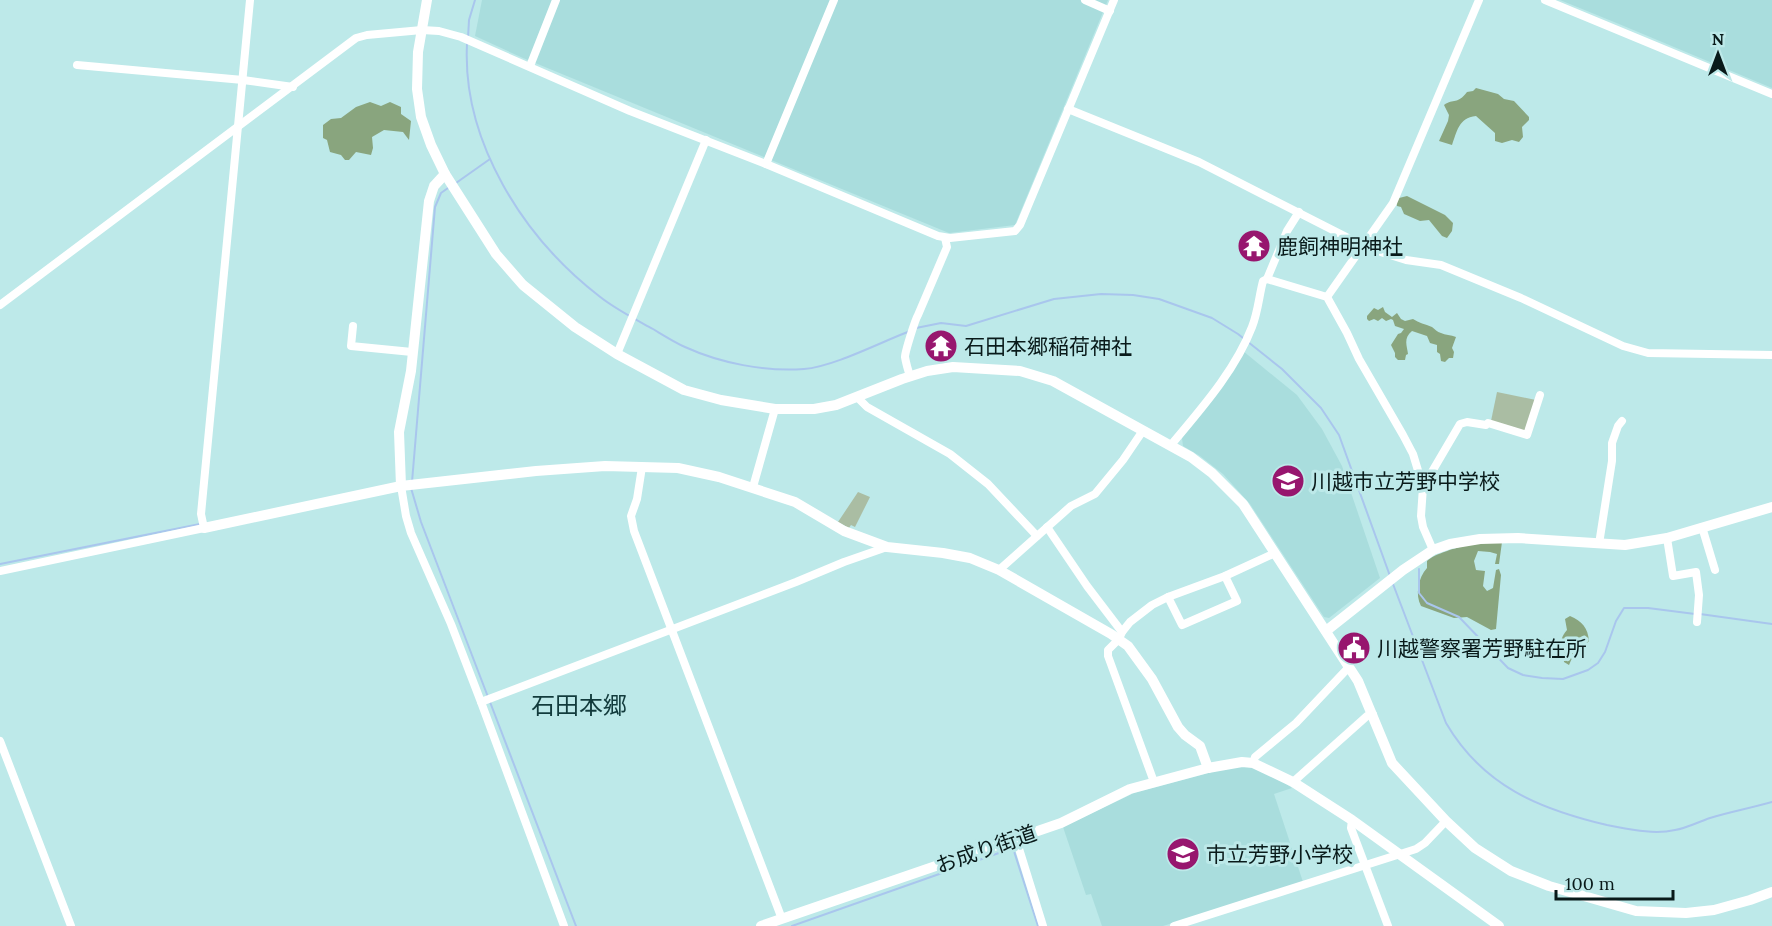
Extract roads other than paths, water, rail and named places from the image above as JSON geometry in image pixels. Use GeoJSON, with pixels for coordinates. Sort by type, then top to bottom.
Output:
{"type":"FeatureCollection","features":[{"type":"Feature","properties":{"kind":"street"},"geometry":{"type":"LineString","coordinates":[[204,528],[201,514],[250,0]]}},
{"type":"Feature","properties":{"kind":"street"},"geometry":{"type":"LineString","coordinates":[[427,0],[416,72],[418,103],[431,145],[445,174],[485,239],[523,285],[575,327],[667,383],[684,390],[721,400],[775,409],[814,409],[857,398],[910,376],[953,367],[1020,371],[1053,381],[1191,457],[1228,488],[1243,504],[1358,681],[1392,763],[1446,822],[1475,848],[1512,871],[1550,886],[1636,912],[1686,913],[1714,910],[1772,892]]}},
{"type":"Feature","properties":{"kind":"street"},"geometry":{"type":"LineString","coordinates":[[530,66],[556,0]]}},
{"type":"Feature","properties":{"kind":"street"},"geometry":{"type":"LineString","coordinates":[[766,164],[834,0]]}},
{"type":"Feature","properties":{"kind":"street"},"geometry":{"type":"LineString","coordinates":[[1085,0],[1110,11]]}},
{"type":"Feature","properties":{"kind":"street"},"geometry":{"type":"LineString","coordinates":[[0,305],[356,38],[422,30],[450,33],[630,111],[945,238],[1015,231],[1020,225],[1114,0]]}},
{"type":"Feature","properties":{"kind":"street"},"geometry":{"type":"LineString","coordinates":[[1327,297],[1393,202],[1479,0]]}},
{"type":"Feature","properties":{"kind":"street"},"geometry":{"type":"LineString","coordinates":[[1545,0],[1772,94]]}},
{"type":"Feature","properties":{"kind":"street"},"geometry":{"type":"LineString","coordinates":[[77,65],[243,80],[293,87]]}},
{"type":"Feature","properties":{"kind":"street"},"geometry":{"type":"LineString","coordinates":[[1068,109],[1199,162],[1363,245],[1389,256],[1441,265],[1521,298],[1623,346],[1648,353],[1772,355]]}},
{"type":"Feature","properties":{"kind":"street"},"geometry":{"type":"LineString","coordinates":[[617,354],[706,140]]}},
{"type":"Feature","properties":{"kind":"street"},"geometry":{"type":"LineString","coordinates":[[445,174],[434,186],[429,201],[409,385],[399,432],[401,486],[411,533],[481,702],[564,926]]}},
{"type":"Feature","properties":{"kind":"street"},"geometry":{"type":"LineString","coordinates":[[1171,446],[1200,411],[1234,363],[1253,325],[1263,281],[1267,279],[1287,231],[1299,212]]}},
{"type":"Feature","properties":{"kind":"street"},"geometry":{"type":"LineString","coordinates":[[910,376],[905,357],[912,335],[913,322],[947,247],[945,238]]}},
{"type":"Feature","properties":{"kind":"street"},"geometry":{"type":"LineString","coordinates":[[1267,279],[1327,297],[1413,454],[1423,487],[1421,516],[1423,527],[1433,550]]}},
{"type":"Feature","properties":{"kind":"street"},"geometry":{"type":"LineString","coordinates":[[352,326],[351,346],[412,352]]}},
{"type":"Feature","properties":{"kind":"street"},"geometry":{"type":"LineString","coordinates":[[1423,487],[1460,424],[1488,423],[1527,435],[1540,395]]}},
{"type":"Feature","properties":{"kind":"street"},"geometry":{"type":"LineString","coordinates":[[857,398],[867,407],[950,454],[988,484],[1037,536]]}},
{"type":"Feature","properties":{"kind":"street"},"geometry":{"type":"LineString","coordinates":[[753,487],[775,409]]}},
{"type":"Feature","properties":{"kind":"street"},"geometry":{"type":"LineString","coordinates":[[1599,544],[1612,461],[1612,443],[1622,421]]}},
{"type":"Feature","properties":{"kind":"street"},"geometry":{"type":"LineString","coordinates":[[999,570],[1071,506],[1095,494],[1142,432]]}},
{"type":"Feature","properties":{"kind":"street"},"geometry":{"type":"LineString","coordinates":[[0,571],[401,486],[536,471],[605,466],[642,467],[686,470],[753,487],[795,502],[844,531],[887,547],[970,558],[999,570],[1120,636]]}},
{"type":"Feature","properties":{"kind":"street"},"geometry":{"type":"LineString","coordinates":[[642,467],[637,499],[630,516],[634,531],[672,630],[776,922]]}},
{"type":"Feature","properties":{"kind":"street"},"geometry":{"type":"LineString","coordinates":[[1326,631],[1397,574],[1433,550],[1463,540],[1557,540],[1625,545],[1667,538],[1772,507]]}},
{"type":"Feature","properties":{"kind":"street"},"geometry":{"type":"LineString","coordinates":[[1047,527],[1120,636],[1152,679],[1178,727],[1200,746],[1208,768]]}},
{"type":"Feature","properties":{"kind":"street"},"geometry":{"type":"LineString","coordinates":[[1702,527],[1715,570]]}},
{"type":"Feature","properties":{"kind":"street"},"geometry":{"type":"LineString","coordinates":[[1667,538],[1673,576],[1696,572],[1699,595],[1697,622]]}},
{"type":"Feature","properties":{"kind":"street"},"geometry":{"type":"LineString","coordinates":[[481,702],[887,547]]}},
{"type":"Feature","properties":{"kind":"street"},"geometry":{"type":"LineString","coordinates":[[1154,782],[1108,656],[1108,650],[1130,622],[1152,605],[1275,553]]}},
{"type":"Feature","properties":{"kind":"street"},"geometry":{"type":"LineString","coordinates":[[1168,597],[1182,625],[1237,601],[1225,576]]}},
{"type":"Feature","properties":{"kind":"street"},"geometry":{"type":"LineString","coordinates":[[1349,667],[1296,723],[1255,756],[1253,763],[1293,782],[1353,820],[1499,926]]}},
{"type":"Feature","properties":{"kind":"street"},"geometry":{"type":"LineString","coordinates":[[1293,782],[1366,716],[1373,714]]}},
{"type":"Feature","properties":{"kind":"street"},"geometry":{"type":"LineString","coordinates":[[0,741],[71,926]]}},
{"type":"Feature","properties":{"kind":"street","name":"お成り街道"},"geometry":{"type":"LineString","coordinates":[[761,926],[1061,823],[1130,789],[1208,768],[1234,763],[1253,763]]}},
{"type":"Feature","properties":{"kind":"street"},"geometry":{"type":"LineString","coordinates":[[1353,820],[1351,828],[1388,926]]}},
{"type":"Feature","properties":{"kind":"street"},"geometry":{"type":"LineString","coordinates":[[1174,926],[1400,854],[1425,843],[1446,822]]}},
{"type":"Feature","properties":{"kind":"street"},"geometry":{"type":"LineString","coordinates":[[1016,839],[1043,926]]}},
{"type":"Feature","properties":{"kind":"waterway"},"geometry":{"type":"LineString","coordinates":[[468,38],[469,20],[475,0]]}},
{"type":"Feature","properties":{"kind":"waterway"},"geometry":{"type":"LineString","coordinates":[[467,44],[468,81],[475,117],[487,152],[503,185],[523,217],[546,246],[572,273],[625,314],[677,343],[713,358],[758,368],[789,370],[829,364],[910,331]]}},
{"type":"Feature","properties":{"kind":"waterway"},"geometry":{"type":"LineString","coordinates":[[456,183],[490,159]]}},
{"type":"Feature","properties":{"kind":"waterway"},"geometry":{"type":"LineString","coordinates":[[412,482],[435,207],[441,193],[448,188]]}},
{"type":"Feature","properties":{"kind":"waterway"},"geometry":{"type":"LineString","coordinates":[[916,328],[941,323],[966,326],[1054,299],[1101,294],[1159,299],[1212,318],[1238,334],[1282,369],[1321,408],[1339,435],[1390,576]]}},
{"type":"Feature","properties":{"kind":"waterway"},"geometry":{"type":"LineString","coordinates":[[411,488],[421,522],[488,697]]}},
{"type":"Feature","properties":{"kind":"waterway"},"geometry":{"type":"LineString","coordinates":[[0,564],[200,524]]}},
{"type":"Feature","properties":{"kind":"waterway"},"geometry":{"type":"LineString","coordinates":[[1419,569],[1419,593],[1427,603],[1459,617],[1508,668],[1523,675],[1563,679],[1588,670],[1598,663],[1605,652],[1616,621],[1624,608],[1648,608],[1695,614]]}},
{"type":"Feature","properties":{"kind":"waterway"},"geometry":{"type":"LineString","coordinates":[[1393,584],[1446,723],[1477,763],[1515,792],[1582,819],[1650,832],[1679,829],[1710,818],[1772,802]]}},
{"type":"Feature","properties":{"kind":"waterway"},"geometry":{"type":"LineString","coordinates":[[1700,614],[1772,624]]}},
{"type":"Feature","properties":{"kind":"waterway"},"geometry":{"type":"LineString","coordinates":[[490,702],[576,926]]}},
{"type":"Feature","properties":{"kind":"waterway"},"geometry":{"type":"LineString","coordinates":[[792,926],[1013,848],[1038,926]]}},
{"type":"Feature","properties":{"kind":"place","name":"鹿飼神明神社"},"geometry":{"type":"Point","coordinates":[1254,246]}},
{"type":"Feature","properties":{"kind":"place","name":"石田本郷稲荷神社"},"geometry":{"type":"Point","coordinates":[941,346]}},
{"type":"Feature","properties":{"kind":"place","name":"川越市立芳野中学校"},"geometry":{"type":"Point","coordinates":[1288,481]}},
{"type":"Feature","properties":{"kind":"place","name":"川越警察署芳野駐在所"},"geometry":{"type":"Point","coordinates":[1354,648]}},
{"type":"Feature","properties":{"kind":"place","name":"市立芳野小学校"},"geometry":{"type":"Point","coordinates":[1183,854]}},
{"type":"Feature","properties":{"kind":"district","name":"石田本郷"},"geometry":{"type":"Point","coordinates":[579,705]}}]}
